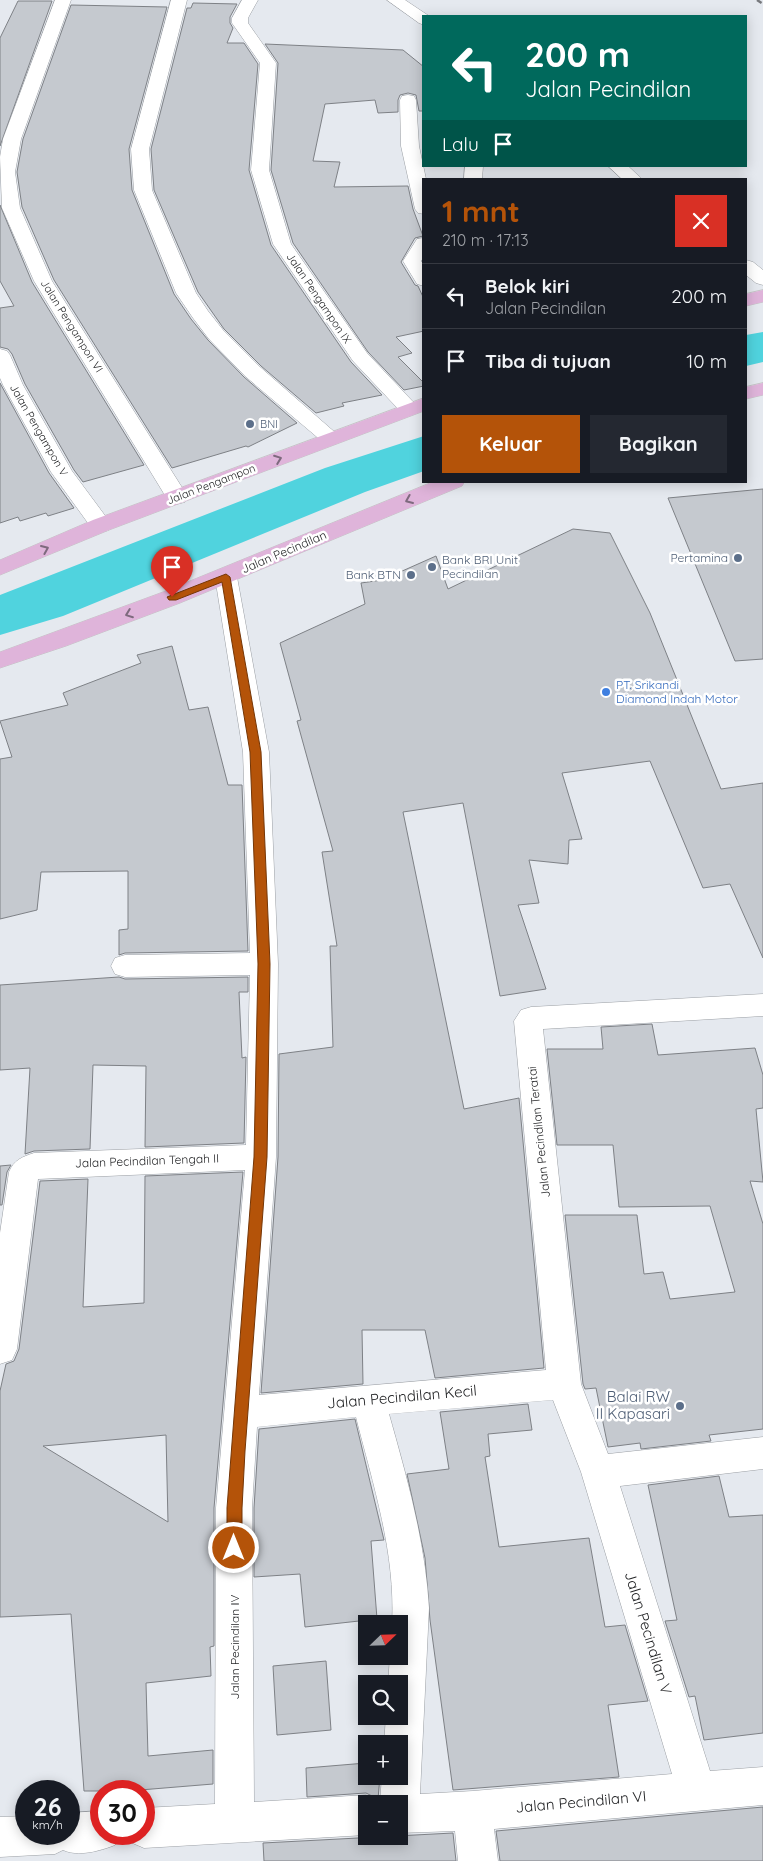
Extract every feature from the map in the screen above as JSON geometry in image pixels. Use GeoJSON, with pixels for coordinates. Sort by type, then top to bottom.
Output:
{"type":"FeatureCollection","features":[{"type":"Feature","properties":{"kind":"main road"},"geometry":{"type":"LineString","coordinates":[[747,300],[763,296]]}},
{"type":"Feature","properties":{"kind":"main road"},"geometry":{"type":"LineString","coordinates":[[747,393],[763,389]]}},
{"type":"Feature","properties":{"kind":"main road"},"geometry":{"type":"LineString","coordinates":[[747,402],[763,404]]}},
{"type":"Feature","properties":{"kind":"main road","name":"Jalan Pengampon"},"geometry":{"type":"LineString","coordinates":[[0,568],[101,525],[417,407]]}},
{"type":"Feature","properties":{"kind":"main road","name":"Jalan Pecindilan"},"geometry":{"type":"LineString","coordinates":[[0,660],[101,625],[226,577],[449,483]]}},
{"type":"Feature","properties":{"kind":"street","name":"Jalan Pengampon VI"},"geometry":{"type":"LineString","coordinates":[[63,0],[7,135],[6,172],[11,208],[43,280],[178,497]]}},
{"type":"Feature","properties":{"kind":"street"},"geometry":{"type":"LineString","coordinates":[[179,0],[140,149],[143,190],[186,293],[195,308],[245,364],[331,439]]}},
{"type":"Feature","properties":{"kind":"street","name":"Jalan Pengampon IX"},"geometry":{"type":"LineString","coordinates":[[250,0],[240,18],[240,23],[268,63],[260,170],[282,244],[360,357],[417,407]]}},
{"type":"Feature","properties":{"kind":"street"},"geometry":{"type":"LineString","coordinates":[[395,0],[422,19]]}},
{"type":"Feature","properties":{"kind":"street"},"geometry":{"type":"LineString","coordinates":[[408,100],[417,145],[422,191]]}},
{"type":"Feature","properties":{"kind":"street"},"geometry":{"type":"LineString","coordinates":[[619,167],[633,178]]}},
{"type":"Feature","properties":{"kind":"street"},"geometry":{"type":"LineString","coordinates":[[422,246],[412,261],[422,277]]}},
{"type":"Feature","properties":{"kind":"street"},"geometry":{"type":"LineString","coordinates":[[747,267],[763,279]]}},
{"type":"Feature","properties":{"kind":"street","name":"Jalan Pengampon V"},"geometry":{"type":"LineString","coordinates":[[0,355],[13,385],[62,472],[101,525]]}},
{"type":"Feature","properties":{"kind":"street","name":"Jalan Pecindilan IV"},"geometry":{"type":"LineString","coordinates":[[226,577],[256,752],[264,964],[260,1157],[234,1508],[235,1822]]}},
{"type":"Feature","properties":{"kind":"street"},"geometry":{"type":"LineString","coordinates":[[125,966],[264,964]]}},
{"type":"Feature","properties":{"kind":"street","name":"Jalan Pecindilan Teratai"},"geometry":{"type":"LineString","coordinates":[[598,1472],[564,1384],[528,1021],[531,1018],[763,1005]]}},
{"type":"Feature","properties":{"kind":"street","name":"Jalan Pecindilan Tengah II"},"geometry":{"type":"LineString","coordinates":[[0,1350],[24,1172],[34,1166],[260,1157]]}},
{"type":"Feature","properties":{"kind":"street","name":"Jalan Pecindilan Kecil"},"geometry":{"type":"LineString","coordinates":[[241,1413],[368,1400],[564,1384]]}},
{"type":"Feature","properties":{"kind":"street"},"geometry":{"type":"LineString","coordinates":[[368,1400],[400,1520],[410,1583],[411,1608],[400,1795]]}},
{"type":"Feature","properties":{"kind":"street"},"geometry":{"type":"LineString","coordinates":[[598,1472],[763,1453]]}},
{"type":"Feature","properties":{"kind":"street","name":"Jalan Pecindilan V"},"geometry":{"type":"LineString","coordinates":[[598,1472],[697,1793]]}},
{"type":"Feature","properties":{"kind":"street","name":"Jalan Pecindilan VI"},"geometry":{"type":"LineString","coordinates":[[408,1814],[472,1811],[763,1786]]}},
{"type":"Feature","properties":{"kind":"street"},"geometry":{"type":"LineString","coordinates":[[472,1811],[478,1861]]}},
{"type":"Feature","properties":{"kind":"street"},"geometry":{"type":"LineString","coordinates":[[155,1827],[358,1815]]}},
{"type":"Feature","properties":{"kind":"street"},"geometry":{"type":"LineString","coordinates":[[0,1838],[15,1837]]}},
{"type":"Feature","properties":{"kind":"building"},"geometry":{"type":"Polygon","coordinates":[[[18,1],[52,1],[0,146],[0,38],[18,1]]]}},
{"type":"Feature","properties":{"kind":"building"},"geometry":{"type":"Polygon","coordinates":[[[193,3],[237,4],[230,17],[230,23],[233,28],[227,43],[244,43],[258,64],[249,170],[271,245],[351,362],[382,395],[342,403],[344,406],[316,413],[261,366],[224,329],[198,292],[154,190],[151,149],[187,8],[191,8],[193,3]]]}},
{"type":"Feature","properties":{"kind":"building"},"geometry":{"type":"Polygon","coordinates":[[[71,5],[167,7],[129,149],[132,190],[174,294],[191,319],[208,340],[244,377],[297,423],[248,447],[172,468],[54,280],[22,207],[17,172],[23,139],[71,5]]]}},
{"type":"Feature","properties":{"kind":"building"},"geometry":{"type":"Polygon","coordinates":[[[265,44],[403,50],[422,65],[422,111],[419,111],[416,95],[408,93],[400,95],[398,112],[378,113],[375,100],[325,104],[313,161],[340,162],[334,187],[408,186],[422,236],[415,238],[401,262],[422,295],[422,331],[396,337],[412,353],[398,357],[422,381],[422,386],[404,390],[368,352],[293,243],[271,170],[278,63],[265,44]]]}},
{"type":"Feature","properties":{"kind":"building"},"geometry":{"type":"Polygon","coordinates":[[[0,205],[32,282],[144,465],[83,482],[74,470],[25,384],[12,354],[8,349],[0,347],[0,308],[14,306],[0,281],[0,205]]]}},
{"type":"Feature","properties":{"kind":"building"},"geometry":{"type":"Polygon","coordinates":[[[0,383],[49,473],[74,508],[48,516],[46,513],[20,521],[18,517],[0,523],[0,383]]]}},
{"type":"Feature","properties":{"kind":"building"},"geometry":{"type":"Polygon","coordinates":[[[763,489],[763,659],[735,661],[668,498],[763,489]]]}},
{"type":"Feature","properties":{"kind":"building"},"geometry":{"type":"Polygon","coordinates":[[[573,529],[610,533],[650,613],[721,789],[763,783],[763,958],[730,884],[703,888],[650,761],[562,773],[582,839],[569,840],[568,864],[529,860],[539,903],[518,905],[546,989],[500,996],[463,803],[403,812],[464,1109],[519,1098],[544,1368],[435,1378],[425,1330],[362,1330],[363,1384],[261,1393],[278,1157],[279,1054],[333,1047],[330,946],[337,946],[322,852],[333,851],[297,721],[301,720],[280,643],[365,604],[361,583],[382,580],[436,556],[448,589],[573,529]]]}},
{"type":"Feature","properties":{"kind":"building"},"geometry":{"type":"Polygon","coordinates":[[[172,646],[189,710],[208,707],[228,785],[242,785],[248,951],[125,953],[119,955],[119,930],[128,929],[128,871],[41,872],[37,910],[0,919],[0,759],[12,757],[0,721],[68,705],[63,693],[141,663],[137,655],[172,646]]]}},
{"type":"Feature","properties":{"kind":"building"},"geometry":{"type":"Polygon","coordinates":[[[119,977],[125,979],[248,977],[248,992],[239,992],[242,1058],[246,1057],[244,1143],[145,1147],[146,1066],[93,1065],[90,1149],[34,1151],[25,1154],[30,1068],[0,1070],[0,985],[119,977]]]}},
{"type":"Feature","properties":{"kind":"building"},"geometry":{"type":"Polygon","coordinates":[[[652,1024],[658,1055],[755,1048],[763,1075],[763,1108],[756,1109],[763,1182],[750,1181],[763,1224],[763,1429],[709,1435],[711,1441],[641,1449],[640,1443],[608,1447],[596,1388],[585,1389],[583,1384],[565,1215],[637,1215],[644,1274],[663,1272],[670,1299],[735,1292],[710,1206],[619,1207],[613,1145],[557,1145],[547,1049],[603,1049],[601,1027],[652,1024]]]}},
{"type":"Feature","properties":{"kind":"building"},"geometry":{"type":"Polygon","coordinates":[[[11,1165],[7,1172],[2,1205],[0,1205],[0,1166],[11,1165]]]}},
{"type":"Feature","properties":{"kind":"building"},"geometry":{"type":"Polygon","coordinates":[[[243,1172],[214,1508],[214,1646],[210,1647],[211,1676],[146,1683],[148,1756],[213,1750],[213,1784],[155,1789],[155,1780],[90,1780],[90,1791],[84,1791],[71,1614],[0,1617],[0,1391],[6,1364],[14,1361],[19,1349],[40,1181],[88,1179],[83,1307],[144,1303],[145,1176],[243,1172]],[[166,1435],[43,1446],[168,1522],[166,1435]]]}},
{"type":"Feature","properties":{"kind":"building"},"geometry":{"type":"Polygon","coordinates":[[[528,1404],[532,1430],[488,1434],[490,1456],[485,1457],[499,1547],[589,1538],[605,1627],[625,1625],[648,1701],[608,1705],[619,1777],[453,1790],[430,1620],[425,1558],[407,1474],[449,1469],[440,1412],[528,1404]]]}},
{"type":"Feature","properties":{"kind":"building"},"geometry":{"type":"Polygon","coordinates":[[[355,1419],[384,1540],[371,1541],[377,1615],[358,1615],[358,1621],[305,1627],[300,1574],[254,1577],[254,1508],[259,1429],[355,1419]]]}},
{"type":"Feature","properties":{"kind":"building"},"geometry":{"type":"Polygon","coordinates":[[[719,1476],[729,1517],[763,1515],[763,1733],[704,1740],[695,1696],[689,1697],[665,1621],[677,1620],[648,1485],[719,1476]]]}},
{"type":"Feature","properties":{"kind":"building"},"geometry":{"type":"Polygon","coordinates":[[[326,1661],[331,1730],[277,1735],[273,1666],[326,1661]]]}},
{"type":"Feature","properties":{"kind":"building"},"geometry":{"type":"Polygon","coordinates":[[[358,1764],[358,1785],[379,1785],[378,1795],[366,1793],[307,1797],[306,1768],[358,1764]]]}},
{"type":"Feature","properties":{"kind":"building"},"geometry":{"type":"Polygon","coordinates":[[[763,1807],[763,1861],[500,1861],[496,1831],[763,1807]]]}},
{"type":"Feature","properties":{"kind":"building"},"geometry":{"type":"Polygon","coordinates":[[[453,1833],[456,1861],[264,1861],[263,1843],[358,1838],[358,1845],[408,1845],[408,1835],[453,1833]]]}},
{"type":"Feature","properties":{"kind":"waterway"},"geometry":{"type":"LineString","coordinates":[[747,351],[763,347]]}},
{"type":"Feature","properties":{"kind":"waterway"},"geometry":{"type":"LineString","coordinates":[[0,616],[42,602],[345,480],[422,453]]}},
{"type":"Feature","properties":{"kind":"railway"},"geometry":{"type":"LineString","coordinates":[[757,0],[763,4]]}},
{"type":"Feature","properties":{"kind":"place","name":"BNI"},"geometry":{"type":"Point","coordinates":[250,424]}},
{"type":"Feature","properties":{"kind":"place","name":"Pertamina"},"geometry":{"type":"Point","coordinates":[738,558]}},
{"type":"Feature","properties":{"kind":"place","name":"Bank BRI Unit Pecindilan"},"geometry":{"type":"Point","coordinates":[432,567]}},
{"type":"Feature","properties":{"kind":"place","name":"Bank BTN"},"geometry":{"type":"Point","coordinates":[411,575]}},
{"type":"Feature","properties":{"kind":"place","name":"PT. Srikandi Diamond Indah Motor"},"geometry":{"type":"Point","coordinates":[606,692]}},
{"type":"Feature","properties":{"kind":"place","name":"Balai RW II Kapasari"},"geometry":{"type":"Point","coordinates":[680,1406]}},
{"type":"Feature","properties":{"kind":"route"},"geometry":{"type":"LineString","coordinates":[[172,597],[226,577],[256,752],[264,964],[263,1059],[260,1157],[234,1508],[234,1548]]}}]}
